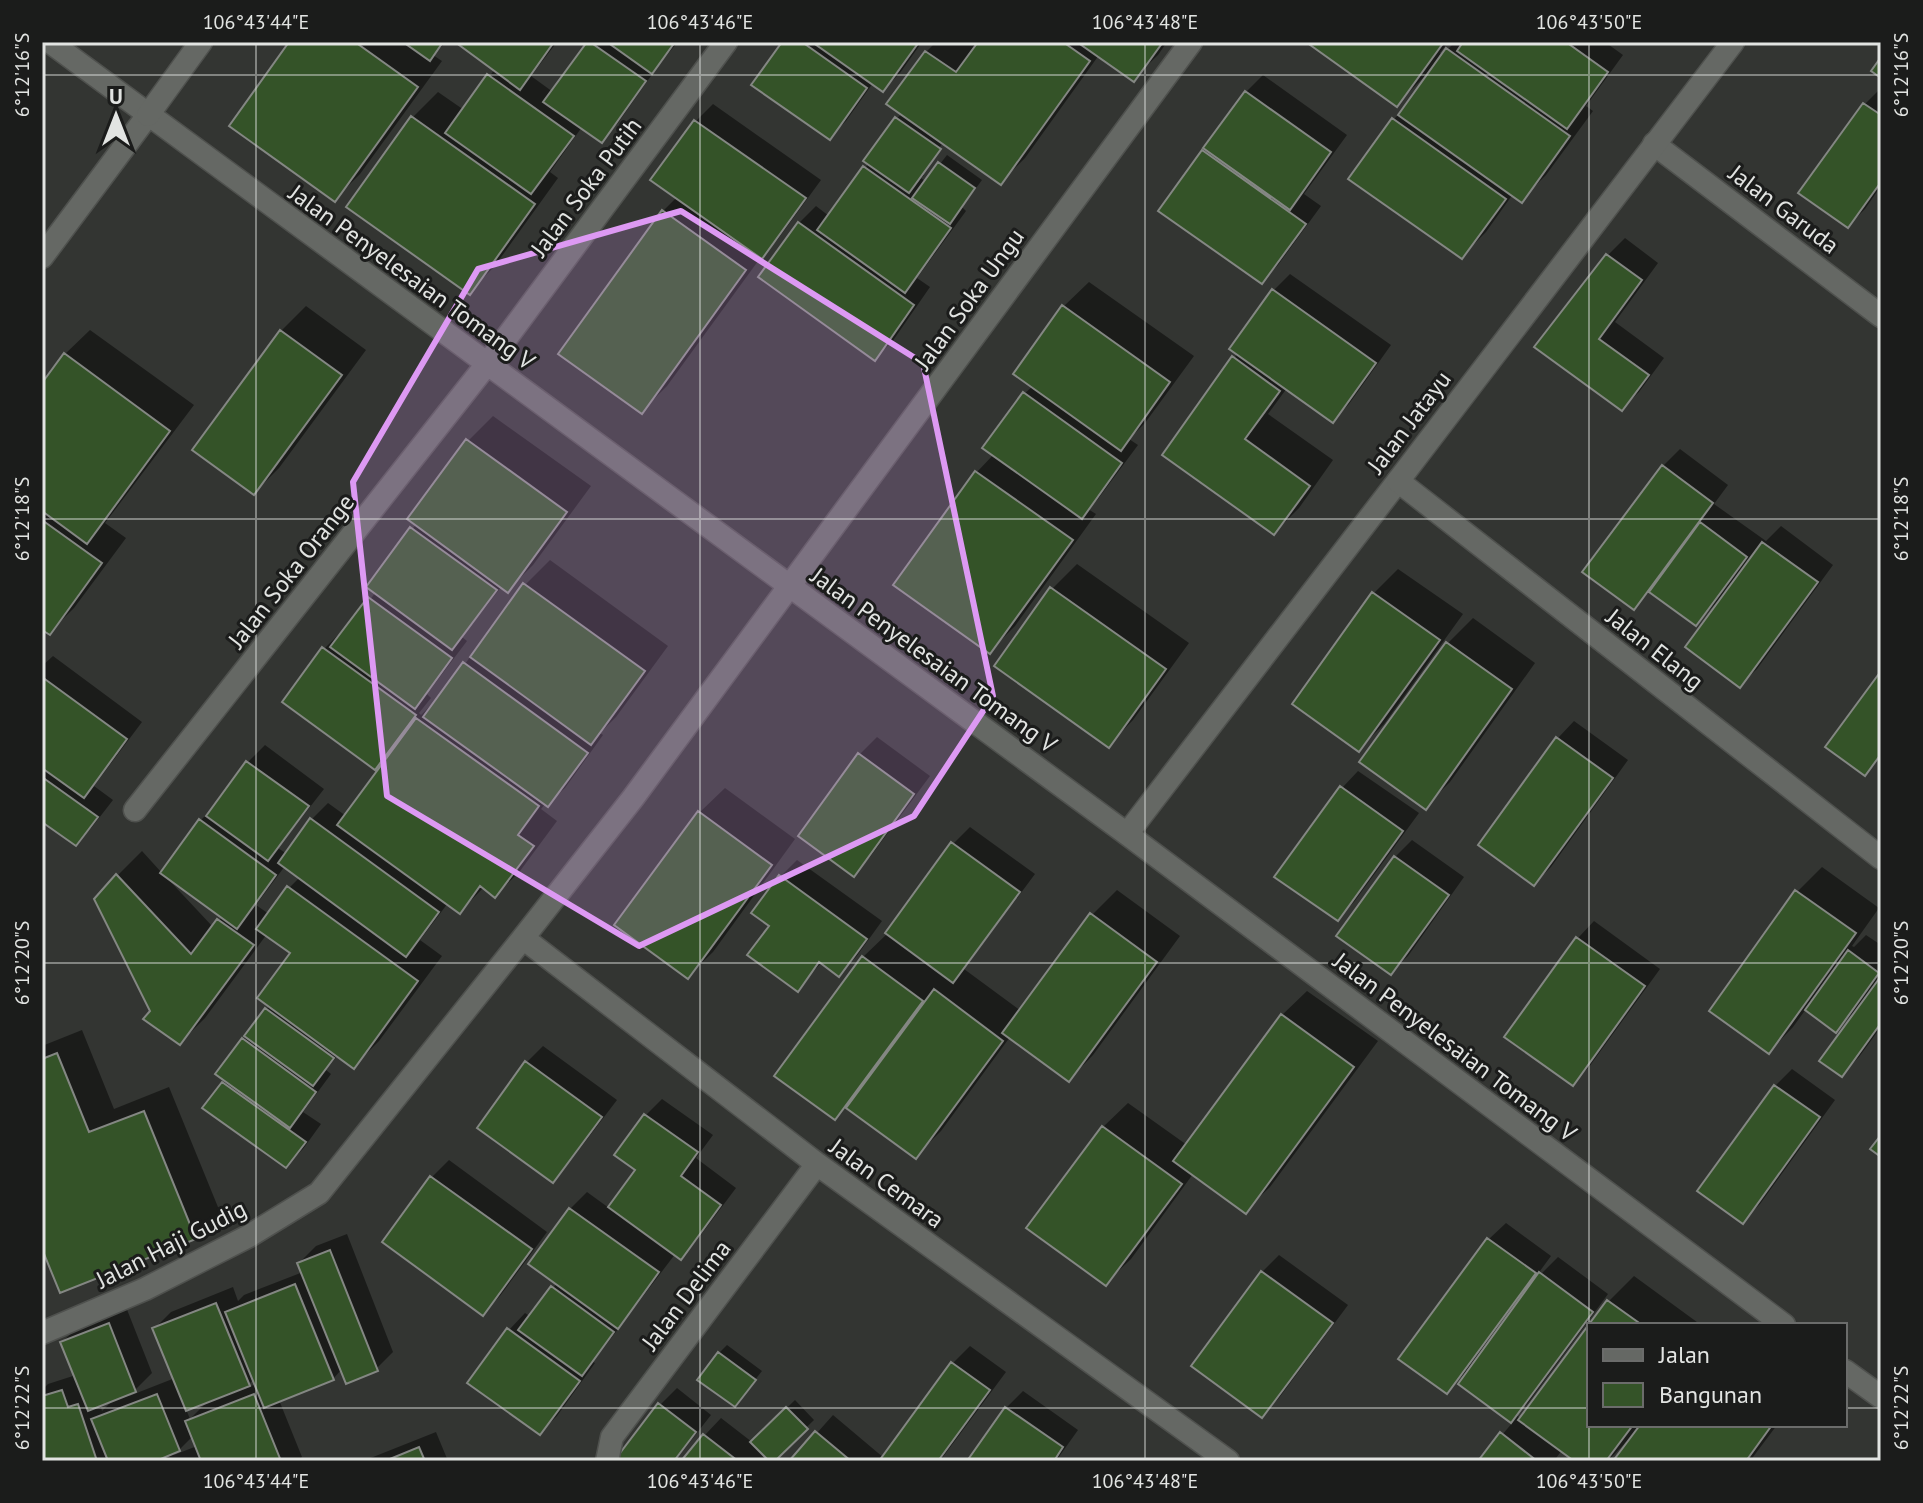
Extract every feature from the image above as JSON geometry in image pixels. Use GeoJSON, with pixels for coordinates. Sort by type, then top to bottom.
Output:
{"type":"FeatureCollection","features":[{"type":"Feature","properties":{"kind":"street","name":"Jalan Penyelesaian Tomang V"},"geometry":{"type":"LineString","coordinates":[[50,42],[1127,834],[1781,1323]]}},
{"type":"Feature","properties":{"kind":"street"},"geometry":{"type":"LineString","coordinates":[[42,257],[201,42]]}},
{"type":"Feature","properties":{"kind":"street","name":"Jalan Soka Putih"},"geometry":{"type":"LineString","coordinates":[[487,364],[726,42]]}},
{"type":"Feature","properties":{"kind":"street","name":"Jalan Soka Ungu"},"geometry":{"type":"LineString","coordinates":[[523,938],[633,798],[1191,42]]}},
{"type":"Feature","properties":{"kind":"street","name":"Jalan Jatayu"},"geometry":{"type":"LineString","coordinates":[[1127,834],[1733,42]]}},
{"type":"Feature","properties":{"kind":"street","name":"Jalan Garuda"},"geometry":{"type":"LineString","coordinates":[[1654,144],[1881,316]]}},
{"type":"Feature","properties":{"kind":"street","name":"Jalan Soka Orange"},"geometry":{"type":"LineString","coordinates":[[135,810],[487,364]]}},
{"type":"Feature","properties":{"kind":"street","name":"Jalan Elang"},"geometry":{"type":"LineString","coordinates":[[1398,481],[1881,858]]}},
{"type":"Feature","properties":{"kind":"street","name":"Jalan Cemara"},"geometry":{"type":"LineString","coordinates":[[523,938],[817,1164],[1228,1461]]}},
{"type":"Feature","properties":{"kind":"street","name":"Jalan Haji Gudig"},"geometry":{"type":"LineString","coordinates":[[42,1333],[145,1289],[249,1236],[319,1193],[523,938]]}},
{"type":"Feature","properties":{"kind":"street","name":"Jalan Delima"},"geometry":{"type":"LineString","coordinates":[[607,1461],[612,1437],[817,1164]]}},
{"type":"Feature","properties":{"kind":"street"},"geometry":{"type":"LineString","coordinates":[[1847,1372],[1881,1397]]}},
{"type":"Feature","properties":{"kind":"highlighted area"},"geometry":{"type":"Polygon","coordinates":[[[681,211],[923,363],[993,696],[914,816],[639,946],[387,796],[353,482],[478,269],[681,211]]]}},
{"type":"Feature","properties":{"kind":"building"},"geometry":{"type":"Polygon","coordinates":[[[289,42],[355,42],[418,87],[335,202],[229,126],[289,42]]]}},
{"type":"Feature","properties":{"kind":"building"},"geometry":{"type":"Polygon","coordinates":[[[403,42],[443,42],[430,61],[403,42]]]}},
{"type":"Feature","properties":{"kind":"building"},"geometry":{"type":"Polygon","coordinates":[[[455,42],[554,42],[520,90],[455,42]]]}},
{"type":"Feature","properties":{"kind":"building"},"geometry":{"type":"Polygon","coordinates":[[[587,42],[646,81],[602,143],[543,102],[587,42]]]}},
{"type":"Feature","properties":{"kind":"building"},"geometry":{"type":"Polygon","coordinates":[[[607,42],[675,42],[652,74],[607,42]]]}},
{"type":"Feature","properties":{"kind":"building"},"geometry":{"type":"Polygon","coordinates":[[[782,42],[802,42],[867,88],[830,140],[751,85],[782,42]]]}},
{"type":"Feature","properties":{"kind":"building"},"geometry":{"type":"Polygon","coordinates":[[[812,42],[919,42],[883,92],[812,42]]]}},
{"type":"Feature","properties":{"kind":"building"},"geometry":{"type":"Polygon","coordinates":[[[978,42],[1063,42],[1090,61],[1001,185],[886,104],[925,51],[956,72],[978,42]]]}},
{"type":"Feature","properties":{"kind":"building"},"geometry":{"type":"Polygon","coordinates":[[[1077,42],[1163,42],[1134,82],[1077,42]]]}},
{"type":"Feature","properties":{"kind":"building"},"geometry":{"type":"Polygon","coordinates":[[[1306,42],[1444,42],[1397,107],[1306,42]]]}},
{"type":"Feature","properties":{"kind":"building"},"geometry":{"type":"Polygon","coordinates":[[[1463,42],[1566,42],[1608,72],[1567,129],[1457,51],[1463,42]]]}},
{"type":"Feature","properties":{"kind":"building"},"geometry":{"type":"Polygon","coordinates":[[[1446,48],[1570,136],[1522,203],[1398,115],[1446,48]]]}},
{"type":"Feature","properties":{"kind":"building"},"geometry":{"type":"Polygon","coordinates":[[[1881,57],[1881,78],[1871,71],[1881,57]]]}},
{"type":"Feature","properties":{"kind":"building"},"geometry":{"type":"Polygon","coordinates":[[[487,74],[574,136],[531,194],[445,133],[487,74]]]}},
{"type":"Feature","properties":{"kind":"building"},"geometry":{"type":"Polygon","coordinates":[[[1245,91],[1331,152],[1290,210],[1203,148],[1245,91]]]}},
{"type":"Feature","properties":{"kind":"building"},"geometry":{"type":"Polygon","coordinates":[[[1863,103],[1881,115],[1881,182],[1848,228],[1798,193],[1863,103]]]}},
{"type":"Feature","properties":{"kind":"building"},"geometry":{"type":"Polygon","coordinates":[[[411,116],[535,204],[470,295],[346,207],[411,116]]]}},
{"type":"Feature","properties":{"kind":"building"},"geometry":{"type":"Polygon","coordinates":[[[895,117],[941,149],[909,193],[863,161],[895,117]]]}},
{"type":"Feature","properties":{"kind":"building"},"geometry":{"type":"Polygon","coordinates":[[[1392,118],[1506,199],[1462,259],[1348,179],[1392,118]]]}},
{"type":"Feature","properties":{"kind":"building"},"geometry":{"type":"Polygon","coordinates":[[[694,120],[806,198],[762,259],[650,180],[694,120]]]}},
{"type":"Feature","properties":{"kind":"building"},"geometry":{"type":"Polygon","coordinates":[[[1202,150],[1306,224],[1262,284],[1158,211],[1202,150]]]}},
{"type":"Feature","properties":{"kind":"building"},"geometry":{"type":"Polygon","coordinates":[[[938,162],[975,188],[950,224],[912,198],[938,162]]]}},
{"type":"Feature","properties":{"kind":"building"},"geometry":{"type":"Polygon","coordinates":[[[863,166],[951,228],[905,293],[817,230],[863,166]]]}},
{"type":"Feature","properties":{"kind":"building"},"geometry":{"type":"Polygon","coordinates":[[[662,210],[746,270],[642,414],[558,354],[662,210]]]}},
{"type":"Feature","properties":{"kind":"building"},"geometry":{"type":"Polygon","coordinates":[[[798,222],[914,305],[875,361],[758,277],[798,222]]]}},
{"type":"Feature","properties":{"kind":"building"},"geometry":{"type":"Polygon","coordinates":[[[1606,254],[1642,280],[1599,339],[1649,375],[1622,411],[1534,347],[1606,254]]]}},
{"type":"Feature","properties":{"kind":"building"},"geometry":{"type":"Polygon","coordinates":[[[1272,289],[1376,363],[1333,423],[1229,349],[1272,289]]]}},
{"type":"Feature","properties":{"kind":"building"},"geometry":{"type":"Polygon","coordinates":[[[1062,305],[1170,382],[1121,451],[1013,374],[1062,305]]]}},
{"type":"Feature","properties":{"kind":"building"},"geometry":{"type":"Polygon","coordinates":[[[280,330],[342,375],[254,495],[192,450],[280,330]]]}},
{"type":"Feature","properties":{"kind":"building"},"geometry":{"type":"Polygon","coordinates":[[[64,353],[170,431],[87,544],[42,511],[42,383],[64,353]]]}},
{"type":"Feature","properties":{"kind":"building"},"geometry":{"type":"Polygon","coordinates":[[[1232,356],[1280,391],[1245,439],[1310,486],[1274,535],[1162,455],[1232,356]]]}},
{"type":"Feature","properties":{"kind":"building"},"geometry":{"type":"Polygon","coordinates":[[[1023,392],[1122,463],[1082,519],[982,448],[1023,392]]]}},
{"type":"Feature","properties":{"kind":"building"},"geometry":{"type":"Polygon","coordinates":[[[466,439],[567,512],[508,593],[407,519],[466,439]]]}},
{"type":"Feature","properties":{"kind":"building"},"geometry":{"type":"Polygon","coordinates":[[[1662,465],[1713,503],[1634,610],[1582,572],[1662,465]]]}},
{"type":"Feature","properties":{"kind":"building"},"geometry":{"type":"Polygon","coordinates":[[[975,471],[1073,540],[990,654],[893,585],[975,471]]]}},
{"type":"Feature","properties":{"kind":"building"},"geometry":{"type":"Polygon","coordinates":[[[42,520],[102,563],[50,635],[42,630],[42,520]]]}},
{"type":"Feature","properties":{"kind":"building"},"geometry":{"type":"Polygon","coordinates":[[[1700,522],[1747,557],[1696,626],[1649,592],[1700,522]]]}},
{"type":"Feature","properties":{"kind":"building"},"geometry":{"type":"Polygon","coordinates":[[[410,527],[497,590],[452,650],[366,587],[410,527]]]}},
{"type":"Feature","properties":{"kind":"building"},"geometry":{"type":"Polygon","coordinates":[[[1762,542],[1818,582],[1740,688],[1685,647],[1762,542]]]}},
{"type":"Feature","properties":{"kind":"building"},"geometry":{"type":"Polygon","coordinates":[[[523,583],[645,671],[591,745],[470,657],[523,583]]]}},
{"type":"Feature","properties":{"kind":"building"},"geometry":{"type":"Polygon","coordinates":[[[1050,587],[1166,669],[1109,748],[994,666],[1050,587]]]}},
{"type":"Feature","properties":{"kind":"building"},"geometry":{"type":"Polygon","coordinates":[[[1372,592],[1440,640],[1359,752],[1292,704],[1372,592]]]}},
{"type":"Feature","properties":{"kind":"building"},"geometry":{"type":"Polygon","coordinates":[[[368,597],[452,658],[415,709],[330,647],[368,597]]]}},
{"type":"Feature","properties":{"kind":"building"},"geometry":{"type":"Polygon","coordinates":[[[1446,642],[1512,689],[1426,810],[1359,762],[1446,642]]]}},
{"type":"Feature","properties":{"kind":"building"},"geometry":{"type":"Polygon","coordinates":[[[322,647],[416,715],[375,770],[282,702],[322,647]]]}},
{"type":"Feature","properties":{"kind":"building"},"geometry":{"type":"Polygon","coordinates":[[[463,662],[588,753],[548,807],[423,717],[463,662]]]}},
{"type":"Feature","properties":{"kind":"building"},"geometry":{"type":"Polygon","coordinates":[[[1881,671],[1881,754],[1865,776],[1825,747],[1881,671]]]}},
{"type":"Feature","properties":{"kind":"building"},"geometry":{"type":"Polygon","coordinates":[[[42,677],[127,739],[84,798],[42,768],[42,677]]]}},
{"type":"Feature","properties":{"kind":"building"},"geometry":{"type":"Polygon","coordinates":[[[416,718],[539,806],[518,835],[534,846],[495,898],[480,886],[460,914],[337,825],[416,718]]]}},
{"type":"Feature","properties":{"kind":"building"},"geometry":{"type":"Polygon","coordinates":[[[1556,737],[1613,778],[1534,886],[1478,845],[1556,737]]]}},
{"type":"Feature","properties":{"kind":"building"},"geometry":{"type":"Polygon","coordinates":[[[858,753],[914,794],[854,877],[798,836],[858,753]]]}},
{"type":"Feature","properties":{"kind":"building"},"geometry":{"type":"Polygon","coordinates":[[[246,761],[309,806],[268,861],[206,816],[246,761]]]}},
{"type":"Feature","properties":{"kind":"building"},"geometry":{"type":"Polygon","coordinates":[[[42,777],[98,817],[76,846],[42,822],[42,777]]]}},
{"type":"Feature","properties":{"kind":"building"},"geometry":{"type":"Polygon","coordinates":[[[1340,786],[1403,831],[1338,921],[1274,877],[1340,786]]]}},
{"type":"Feature","properties":{"kind":"building"},"geometry":{"type":"Polygon","coordinates":[[[698,811],[772,865],[688,979],[614,925],[698,811]]]}},
{"type":"Feature","properties":{"kind":"building"},"geometry":{"type":"Polygon","coordinates":[[[310,818],[439,912],[406,957],[278,863],[310,818]]]}},
{"type":"Feature","properties":{"kind":"building"},"geometry":{"type":"Polygon","coordinates":[[[199,819],[276,875],[237,929],[160,873],[199,819]]]}},
{"type":"Feature","properties":{"kind":"building"},"geometry":{"type":"Polygon","coordinates":[[[951,842],[1020,892],[953,983],[885,933],[951,842]]]}},
{"type":"Feature","properties":{"kind":"building"},"geometry":{"type":"Polygon","coordinates":[[[1394,856],[1449,895],[1391,975],[1336,936],[1394,856]]]}},
{"type":"Feature","properties":{"kind":"building"},"geometry":{"type":"Polygon","coordinates":[[[116,874],[191,954],[217,919],[254,945],[180,1045],[143,1019],[150,1011],[94,899],[116,874]]]}},
{"type":"Feature","properties":{"kind":"building"},"geometry":{"type":"Polygon","coordinates":[[[779,875],[867,939],[839,977],[819,962],[798,992],[747,955],[769,926],[751,913],[779,875]]]}},
{"type":"Feature","properties":{"kind":"building"},"geometry":{"type":"Polygon","coordinates":[[[287,886],[418,981],[354,1069],[257,998],[290,953],[256,929],[287,886]]]}},
{"type":"Feature","properties":{"kind":"building"},"geometry":{"type":"Polygon","coordinates":[[[1795,890],[1856,933],[1769,1054],[1709,1011],[1795,890]]]}},
{"type":"Feature","properties":{"kind":"building"},"geometry":{"type":"Polygon","coordinates":[[[1090,913],[1157,962],[1069,1082],[1002,1033],[1090,913]]]}},
{"type":"Feature","properties":{"kind":"building"},"geometry":{"type":"Polygon","coordinates":[[[1576,937],[1645,986],[1573,1086],[1504,1037],[1576,937]]]}},
{"type":"Feature","properties":{"kind":"building"},"geometry":{"type":"Polygon","coordinates":[[[1848,950],[1879,973],[1836,1033],[1805,1010],[1848,950]]]}},
{"type":"Feature","properties":{"kind":"building"},"geometry":{"type":"Polygon","coordinates":[[[862,956],[923,1001],[835,1120],[774,1076],[862,956]]]}},
{"type":"Feature","properties":{"kind":"building"},"geometry":{"type":"Polygon","coordinates":[[[1881,976],[1881,1023],[1842,1077],[1819,1061],[1881,976]]]}},
{"type":"Feature","properties":{"kind":"building"},"geometry":{"type":"Polygon","coordinates":[[[934,989],[1003,1041],[916,1159],[846,1108],[934,989]]]}},
{"type":"Feature","properties":{"kind":"building"},"geometry":{"type":"Polygon","coordinates":[[[265,1008],[334,1058],[313,1086],[244,1036],[265,1008]]]}},
{"type":"Feature","properties":{"kind":"building"},"geometry":{"type":"Polygon","coordinates":[[[1281,1014],[1354,1067],[1246,1214],[1173,1161],[1281,1014]]]}},
{"type":"Feature","properties":{"kind":"building"},"geometry":{"type":"Polygon","coordinates":[[[242,1038],[316,1092],[290,1128],[215,1074],[242,1038]]]}},
{"type":"Feature","properties":{"kind":"building"},"geometry":{"type":"Polygon","coordinates":[[[57,1053],[89,1132],[144,1111],[196,1239],[60,1293],[42,1249],[42,1059],[57,1053]]]}},
{"type":"Feature","properties":{"kind":"building"},"geometry":{"type":"Polygon","coordinates":[[[525,1061],[602,1117],[553,1183],[477,1128],[525,1061]]]}},
{"type":"Feature","properties":{"kind":"building"},"geometry":{"type":"Polygon","coordinates":[[[222,1082],[306,1142],[286,1168],[202,1108],[222,1082]]]}},
{"type":"Feature","properties":{"kind":"building"},"geometry":{"type":"Polygon","coordinates":[[[1774,1085],[1820,1117],[1743,1224],[1697,1191],[1774,1085]]]}},
{"type":"Feature","properties":{"kind":"building"},"geometry":{"type":"Polygon","coordinates":[[[644,1114],[698,1152],[681,1176],[721,1205],[681,1260],[608,1207],[635,1170],[614,1155],[644,1114]]]}},
{"type":"Feature","properties":{"kind":"building"},"geometry":{"type":"Polygon","coordinates":[[[1102,1126],[1182,1184],[1106,1286],[1026,1228],[1102,1126]]]}},
{"type":"Feature","properties":{"kind":"building"},"geometry":{"type":"Polygon","coordinates":[[[1881,1135],[1881,1157],[1870,1149],[1881,1135]]]}},
{"type":"Feature","properties":{"kind":"building"},"geometry":{"type":"Polygon","coordinates":[[[430,1176],[532,1249],[483,1316],[382,1242],[430,1176]]]}},
{"type":"Feature","properties":{"kind":"building"},"geometry":{"type":"Polygon","coordinates":[[[569,1208],[659,1272],[618,1329],[528,1264],[569,1208]]]}},
{"type":"Feature","properties":{"kind":"building"},"geometry":{"type":"Polygon","coordinates":[[[1487,1238],[1536,1273],[1447,1394],[1398,1359],[1487,1238]]]}},
{"type":"Feature","properties":{"kind":"building"},"geometry":{"type":"Polygon","coordinates":[[[330,1250],[378,1371],[346,1384],[297,1263],[330,1250]]]}},
{"type":"Feature","properties":{"kind":"building"},"geometry":{"type":"Polygon","coordinates":[[[1261,1271],[1333,1323],[1262,1418],[1191,1366],[1261,1271]]]}},
{"type":"Feature","properties":{"kind":"building"},"geometry":{"type":"Polygon","coordinates":[[[1539,1272],[1593,1312],[1511,1423],[1458,1384],[1539,1272]]]}},
{"type":"Feature","properties":{"kind":"building"},"geometry":{"type":"Polygon","coordinates":[[[295,1284],[334,1380],[264,1408],[225,1312],[295,1284]]]}},
{"type":"Feature","properties":{"kind":"building"},"geometry":{"type":"Polygon","coordinates":[[[551,1286],[614,1332],[582,1376],[518,1330],[551,1286]]]}},
{"type":"Feature","properties":{"kind":"building"},"geometry":{"type":"Polygon","coordinates":[[[1607,1300],[1639,1323],[1590,1323],[1607,1300]]]}},
{"type":"Feature","properties":{"kind":"building"},"geometry":{"type":"Polygon","coordinates":[[[216,1303],[250,1386],[186,1411],[152,1328],[216,1303]]]}},
{"type":"Feature","properties":{"kind":"building"},"geometry":{"type":"Polygon","coordinates":[[[109,1323],[136,1392],[88,1411],[60,1342],[109,1323]]]}},
{"type":"Feature","properties":{"kind":"building"},"geometry":{"type":"Polygon","coordinates":[[[1587,1327],[1587,1427],[1632,1427],[1606,1461],[1574,1461],[1518,1420],[1587,1327]]]}},
{"type":"Feature","properties":{"kind":"building"},"geometry":{"type":"Polygon","coordinates":[[[507,1328],[580,1381],[540,1435],[467,1383],[507,1328]]]}},
{"type":"Feature","properties":{"kind":"building"},"geometry":{"type":"Polygon","coordinates":[[[718,1352],[756,1380],[735,1407],[697,1380],[718,1352]]]}},
{"type":"Feature","properties":{"kind":"building"},"geometry":{"type":"Polygon","coordinates":[[[951,1362],[990,1390],[938,1461],[879,1461],[951,1362]]]}},
{"type":"Feature","properties":{"kind":"building"},"geometry":{"type":"Polygon","coordinates":[[[62,1390],[68,1407],[78,1404],[97,1461],[42,1461],[42,1396],[62,1390]]]}},
{"type":"Feature","properties":{"kind":"building"},"geometry":{"type":"Polygon","coordinates":[[[157,1394],[180,1451],[156,1461],[108,1461],[91,1419],[157,1394]]]}},
{"type":"Feature","properties":{"kind":"building"},"geometry":{"type":"Polygon","coordinates":[[[254,1394],[281,1461],[201,1461],[185,1421],[254,1394]]]}},
{"type":"Feature","properties":{"kind":"building"},"geometry":{"type":"Polygon","coordinates":[[[658,1403],[696,1432],[674,1461],[614,1461],[658,1403]]]}},
{"type":"Feature","properties":{"kind":"building"},"geometry":{"type":"Polygon","coordinates":[[[786,1407],[808,1429],[775,1461],[769,1461],[750,1442],[786,1407]]]}},
{"type":"Feature","properties":{"kind":"building"},"geometry":{"type":"Polygon","coordinates":[[[1005,1407],[1063,1447],[1054,1461],[967,1461],[1005,1407]]]}},
{"type":"Feature","properties":{"kind":"building"},"geometry":{"type":"Polygon","coordinates":[[[1638,1427],[1771,1427],[1746,1461],[1613,1461],[1638,1427]]]}},
{"type":"Feature","properties":{"kind":"building"},"geometry":{"type":"Polygon","coordinates":[[[815,1431],[851,1461],[789,1461],[815,1431]]]}},
{"type":"Feature","properties":{"kind":"building"},"geometry":{"type":"Polygon","coordinates":[[[1500,1432],[1537,1461],[1478,1461],[1500,1432]]]}},
{"type":"Feature","properties":{"kind":"building"},"geometry":{"type":"Polygon","coordinates":[[[703,1434],[738,1461],[681,1461],[703,1434]]]}},
{"type":"Feature","properties":{"kind":"building"},"geometry":{"type":"Polygon","coordinates":[[[419,1447],[425,1461],[385,1461],[419,1447]]]}}]}
